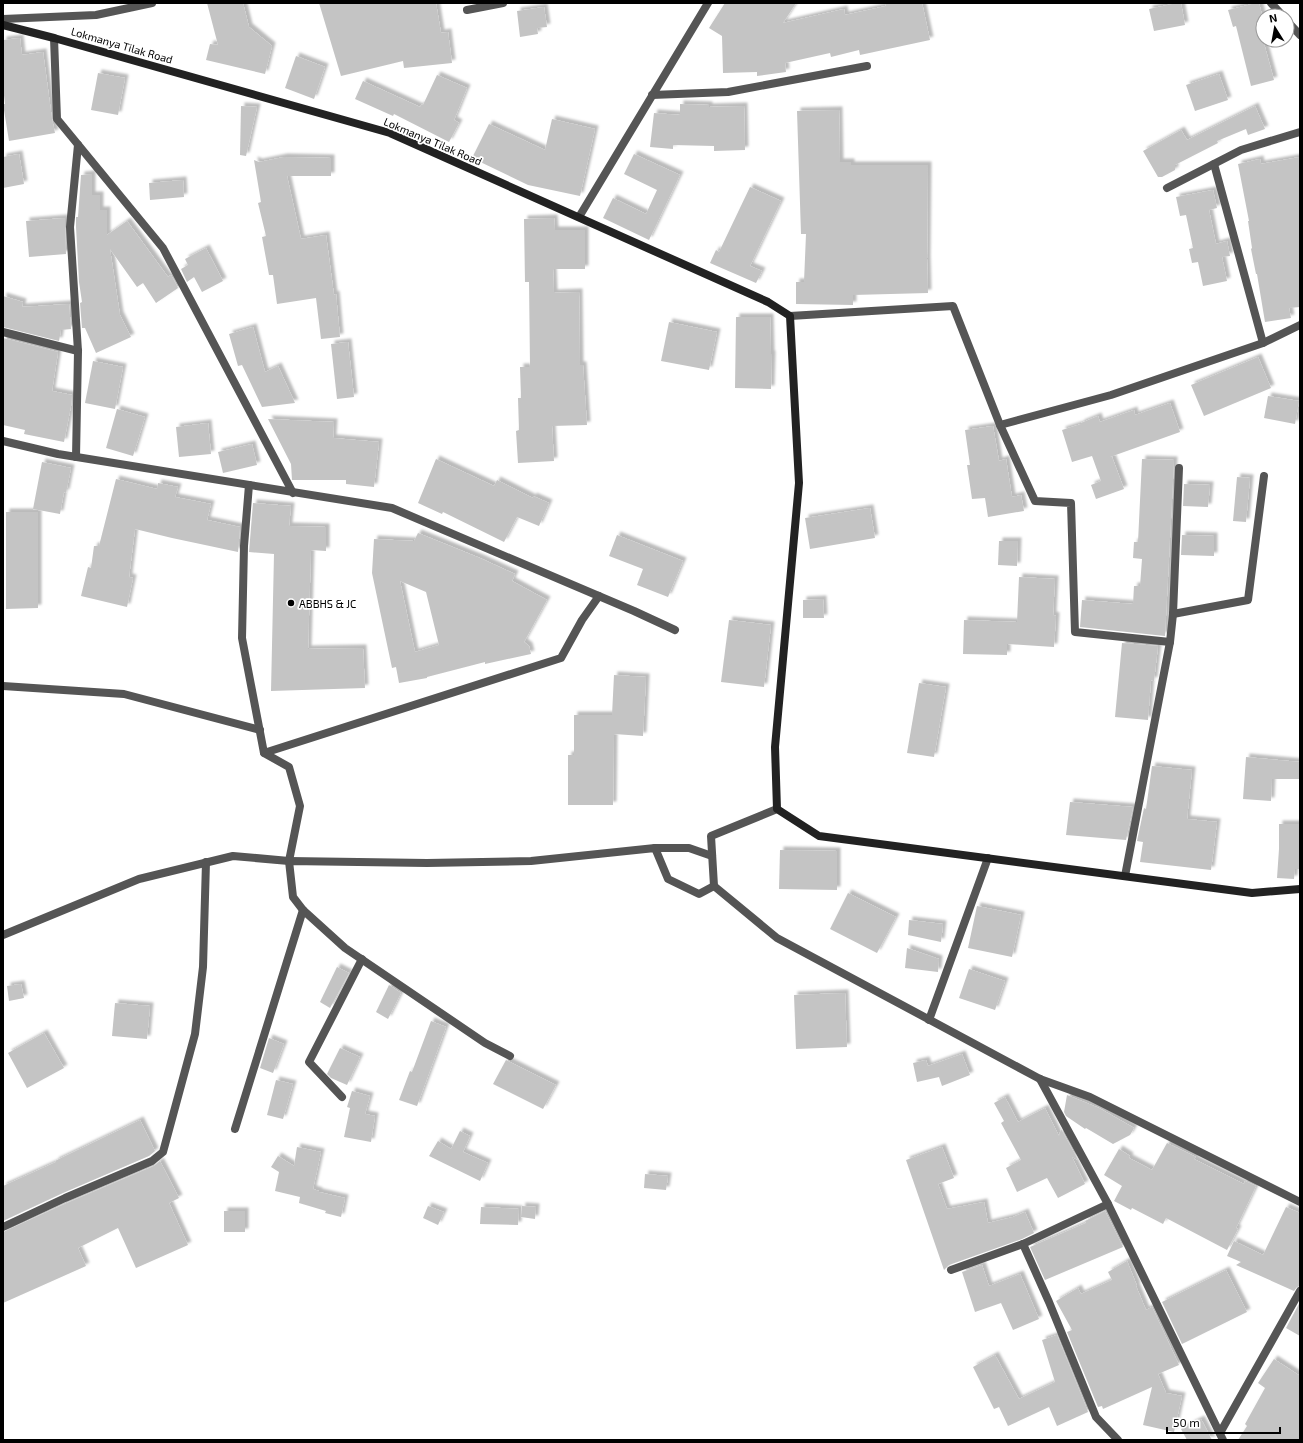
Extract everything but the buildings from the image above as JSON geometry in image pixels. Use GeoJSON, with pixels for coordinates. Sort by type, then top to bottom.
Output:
{"type":"FeatureCollection","features":[{"type":"Feature","properties":{"kind":"main road","name":"Lokmanya Tilak Road"},"geometry":{"type":"LineString","coordinates":[[3,25],[390,133],[768,302],[790,316]]}},
{"type":"Feature","properties":{"kind":"main road"},"geometry":{"type":"LineString","coordinates":[[790,316],[799,483],[775,747],[777,809],[819,836],[1252,893],[1300,889]]}},
{"type":"Feature","properties":{"kind":"street"},"geometry":{"type":"LineString","coordinates":[[3,19],[96,15],[139,4],[152,3]]}},
{"type":"Feature","properties":{"kind":"street"},"geometry":{"type":"LineString","coordinates":[[467,10],[503,3]]}},
{"type":"Feature","properties":{"kind":"street"},"geometry":{"type":"LineString","coordinates":[[579,217],[708,3]]}},
{"type":"Feature","properties":{"kind":"street"},"geometry":{"type":"LineString","coordinates":[[54,38],[57,120],[163,248],[293,493]]}},
{"type":"Feature","properties":{"kind":"street"},"geometry":{"type":"LineString","coordinates":[[652,95],[728,92],[867,66]]}},
{"type":"Feature","properties":{"kind":"street"},"geometry":{"type":"LineString","coordinates":[[1167,188],[1240,150],[1300,132]]}},
{"type":"Feature","properties":{"kind":"street"},"geometry":{"type":"LineString","coordinates":[[76,457],[78,351],[70,228],[78,145]]}},
{"type":"Feature","properties":{"kind":"street"},"geometry":{"type":"LineString","coordinates":[[1214,164],[1263,343]]}},
{"type":"Feature","properties":{"kind":"street"},"geometry":{"type":"LineString","coordinates":[[790,316],[954,306],[1000,425],[1036,501],[1071,503],[1075,632],[1170,642]]}},
{"type":"Feature","properties":{"kind":"street"},"geometry":{"type":"LineString","coordinates":[[1000,425],[1111,395],[1263,343],[1300,325]]}},
{"type":"Feature","properties":{"kind":"street"},"geometry":{"type":"LineString","coordinates":[[3,332],[78,351]]}},
{"type":"Feature","properties":{"kind":"street"},"geometry":{"type":"LineString","coordinates":[[3,441],[58,454],[392,508],[675,630]]}},
{"type":"Feature","properties":{"kind":"street"},"geometry":{"type":"LineString","coordinates":[[1125,876],[1170,642],[1173,614],[1179,468]]}},
{"type":"Feature","properties":{"kind":"street"},"geometry":{"type":"LineString","coordinates":[[1173,614],[1248,600],[1264,476]]}},
{"type":"Feature","properties":{"kind":"street"},"geometry":{"type":"LineString","coordinates":[[249,485],[244,546],[242,638],[264,753],[289,768],[300,806],[290,860],[292,898],[345,948],[485,1043],[510,1056]]}},
{"type":"Feature","properties":{"kind":"street"},"geometry":{"type":"LineString","coordinates":[[264,753],[561,658],[582,620],[599,596]]}},
{"type":"Feature","properties":{"kind":"street"},"geometry":{"type":"LineString","coordinates":[[3,686],[124,694],[260,730]]}},
{"type":"Feature","properties":{"kind":"street"},"geometry":{"type":"LineString","coordinates":[[777,809],[711,836],[714,886],[777,938],[1040,1079],[1090,1097],[1300,1202]]}},
{"type":"Feature","properties":{"kind":"street"},"geometry":{"type":"LineString","coordinates":[[3,935],[139,879],[233,856],[290,860],[427,863],[531,861],[655,848],[689,848],[712,856]]}},
{"type":"Feature","properties":{"kind":"street"},"geometry":{"type":"LineString","coordinates":[[655,848],[668,879],[699,894],[714,886]]}},
{"type":"Feature","properties":{"kind":"street"},"geometry":{"type":"LineString","coordinates":[[929,1020],[988,858]]}},
{"type":"Feature","properties":{"kind":"street"},"geometry":{"type":"LineString","coordinates":[[3,1227],[65,1198],[152,1161],[163,1152],[195,1034],[203,967],[206,862]]}},
{"type":"Feature","properties":{"kind":"street"},"geometry":{"type":"LineString","coordinates":[[235,1129],[303,910]]}},
{"type":"Feature","properties":{"kind":"street"},"geometry":{"type":"LineString","coordinates":[[342,1097],[309,1062],[362,959]]}},
{"type":"Feature","properties":{"kind":"street"},"geometry":{"type":"LineString","coordinates":[[1040,1079],[1108,1204],[1221,1437]]}},
{"type":"Feature","properties":{"kind":"street"},"geometry":{"type":"LineString","coordinates":[[951,1270],[1023,1244],[1108,1204]]}},
{"type":"Feature","properties":{"kind":"street"},"geometry":{"type":"LineString","coordinates":[[1023,1244],[1049,1302],[1096,1417],[1118,1440]]}},
{"type":"Feature","properties":{"kind":"street"},"geometry":{"type":"LineString","coordinates":[[1221,1437],[1300,1291]]}},
{"type":"Feature","properties":{"kind":"place","name":"ABBHS & JC"},"geometry":{"type":"Point","coordinates":[291,603]}}]}
